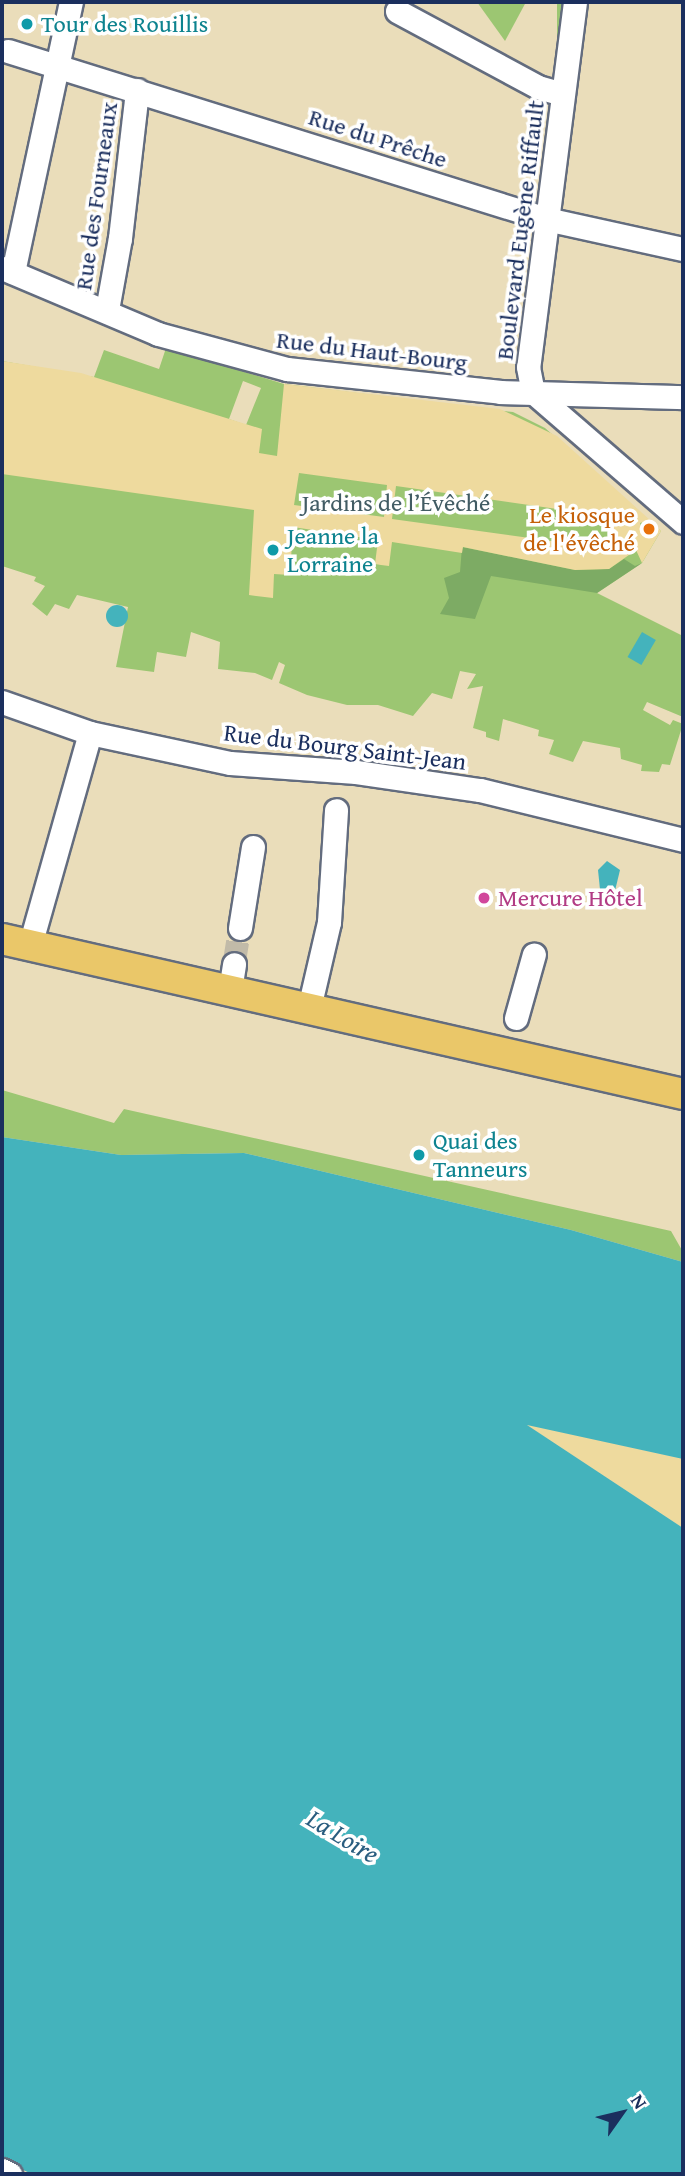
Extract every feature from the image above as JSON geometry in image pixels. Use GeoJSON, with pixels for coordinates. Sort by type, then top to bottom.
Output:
{"type":"FeatureCollection","features":[{"type":"Feature","properties":{"kind":"main road"},"geometry":{"type":"LineString","coordinates":[[16,942],[232,977],[309,1009],[683,1094]]}},
{"type":"Feature","properties":{"kind":"street"},"geometry":{"type":"LineString","coordinates":[[8,270],[59,66],[71,2]]}},
{"type":"Feature","properties":{"kind":"street","name":"Boulevard Eugène Riffault"},"geometry":{"type":"LineString","coordinates":[[575,2],[528,367],[533,392],[683,522]]}},
{"type":"Feature","properties":{"kind":"street"},"geometry":{"type":"LineString","coordinates":[[397,11],[538,87],[562,94]]}},
{"type":"Feature","properties":{"kind":"street","name":"Rue du Prêche"},"geometry":{"type":"LineString","coordinates":[[8,51],[546,219],[683,249]]}},
{"type":"Feature","properties":{"kind":"street","name":"Rue des Fourneaux"},"geometry":{"type":"LineString","coordinates":[[107,310],[121,238],[137,90]]}},
{"type":"Feature","properties":{"kind":"street","name":"Rue du Haut-Bourg"},"geometry":{"type":"LineString","coordinates":[[8,270],[171,338],[287,369],[394,384],[683,397]]}},
{"type":"Feature","properties":{"kind":"street"},"geometry":{"type":"LineString","coordinates":[[514,409],[533,392]]}},
{"type":"Feature","properties":{"kind":"street","name":"Rue du Bourg Saint-Jean"},"geometry":{"type":"LineString","coordinates":[[2,702],[90,733],[230,762],[356,772],[480,790],[683,840]]}},
{"type":"Feature","properties":{"kind":"street"},"geometry":{"type":"LineString","coordinates":[[16,942],[90,733]]}},
{"type":"Feature","properties":{"kind":"street"},"geometry":{"type":"LineString","coordinates":[[309,1009],[330,911],[336,810]]}},
{"type":"Feature","properties":{"kind":"street"},"geometry":{"type":"LineString","coordinates":[[240,928],[253,847]]}},
{"type":"Feature","properties":{"kind":"street"},"geometry":{"type":"LineString","coordinates":[[516,1018],[534,954]]}},
{"type":"Feature","properties":{"kind":"street"},"geometry":{"type":"LineString","coordinates":[[2,2170],[10,2174]]}},
{"type":"Feature","properties":{"kind":"green space"},"geometry":{"type":"Polygon","coordinates":[[[477,2],[526,2],[505,41],[477,2]]]}},
{"type":"Feature","properties":{"kind":"green space"},"geometry":{"type":"Polygon","coordinates":[[[557,2],[563,2],[563,69],[557,69],[557,2]]]}},
{"type":"Feature","properties":{"kind":"green space"},"geometry":{"type":"Polygon","coordinates":[[[166,348],[284,384],[513,412],[545,428],[661,531],[642,563],[597,593],[683,636],[683,717],[647,702],[643,710],[670,725],[673,720],[683,724],[670,765],[662,764],[659,772],[641,771],[642,765],[621,759],[620,748],[583,741],[573,762],[549,754],[554,740],[538,736],[539,730],[503,719],[499,741],[486,737],[486,732],[473,728],[483,686],[467,689],[476,674],[460,671],[452,699],[432,693],[413,716],[378,705],[347,705],[307,695],[279,683],[285,665],[279,662],[272,680],[255,673],[218,669],[220,642],[191,632],[186,657],[157,652],[154,672],[116,667],[128,607],[77,595],[69,609],[55,604],[47,616],[32,604],[45,586],[34,581],[36,577],[2,566],[2,361],[94,377],[104,350],[159,369],[166,348]],[[243,381],[229,419],[246,425],[261,388],[243,381]]]}},
{"type":"Feature","properties":{"kind":"green space"},"geometry":{"type":"Polygon","coordinates":[[[462,547],[575,570],[609,569],[624,559],[635,566],[642,563],[597,593],[491,576],[475,619],[440,614],[449,598],[444,578],[460,572],[462,547]]]}},
{"type":"Feature","properties":{"kind":"green space"},"geometry":{"type":"Polygon","coordinates":[[[2,1090],[114,1123],[124,1109],[671,1231],[683,1252],[683,1262],[571,1230],[244,1153],[121,1155],[2,1137],[2,1090]]]}},
{"type":"Feature","properties":{"kind":"sand","name":"Jardins de l’Évêché"},"geometry":{"type":"Polygon","coordinates":[[[2,361],[81,373],[262,429],[259,453],[277,456],[284,384],[500,409],[557,436],[650,520],[640,523],[642,534],[655,536],[657,527],[661,531],[642,563],[636,550],[609,569],[575,570],[463,547],[462,553],[392,542],[389,566],[381,565],[375,564],[378,540],[293,527],[290,575],[274,574],[273,598],[249,595],[254,510],[2,474],[2,361]],[[299,473],[294,505],[384,517],[387,485],[299,473]],[[396,486],[392,519],[609,549],[613,517],[396,486]]]}},
{"type":"Feature","properties":{"kind":"sand"},"geometry":{"type":"Polygon","coordinates":[[[525,1424],[683,1459],[683,1528],[525,1424]]]}},
{"type":"Feature","properties":{"kind":"water"},"geometry":{"type":"Polygon","coordinates":[[[117,605],[125,608],[128,616],[125,624],[117,627],[109,624],[106,616],[109,608],[117,605]]]}},
{"type":"Feature","properties":{"kind":"water"},"geometry":{"type":"Polygon","coordinates":[[[642,632],[656,640],[641,665],[628,657],[642,632]]]}},
{"type":"Feature","properties":{"kind":"water"},"geometry":{"type":"Polygon","coordinates":[[[607,861],[620,870],[613,899],[606,902],[601,899],[598,870],[607,861]]]}},
{"type":"Feature","properties":{"kind":"water","name":"La Loire"},"geometry":{"type":"Polygon","coordinates":[[[2,1137],[121,1155],[244,1153],[571,1230],[683,1262],[683,1459],[527,1425],[683,1528],[683,2174],[32,2174],[10,2164],[2,2170],[2,1137]]]}},
{"type":"Feature","properties":{"kind":"tunnel"},"geometry":{"type":"LineString","coordinates":[[234,964],[240,928]]}},
{"type":"Feature","properties":{"kind":"place","name":"Tour des Rouillis"},"geometry":{"type":"Point","coordinates":[27,24]}},
{"type":"Feature","properties":{"kind":"place","name":"Le kiosque de l'évêché"},"geometry":{"type":"Point","coordinates":[649,529]}},
{"type":"Feature","properties":{"kind":"place","name":"Jeanne la Lorraine"},"geometry":{"type":"Point","coordinates":[273,550]}},
{"type":"Feature","properties":{"kind":"place","name":"Mercure Hôtel"},"geometry":{"type":"Point","coordinates":[484,898]}},
{"type":"Feature","properties":{"kind":"place","name":"Quai des Tanneurs"},"geometry":{"type":"Point","coordinates":[419,1155]}}]}
